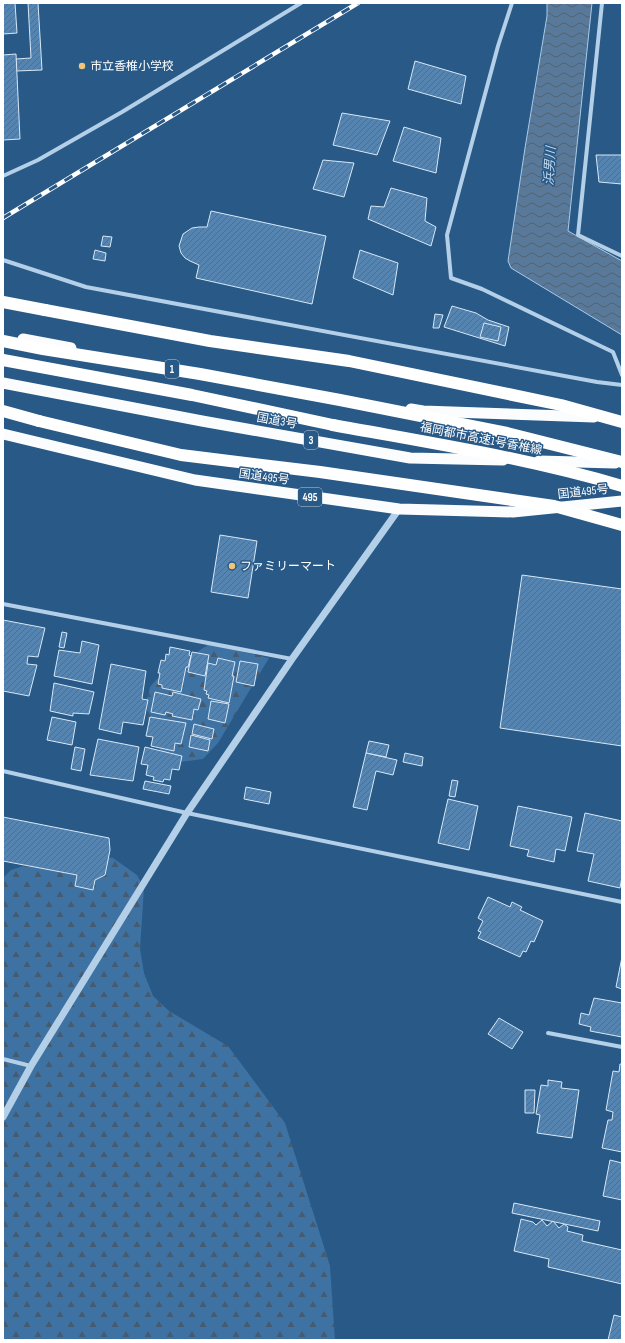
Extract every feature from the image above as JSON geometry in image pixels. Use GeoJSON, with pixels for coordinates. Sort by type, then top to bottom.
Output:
{"type":"FeatureCollection","features":[{"type":"Feature","properties":{"kind":"highway"},"geometry":{"type":"LineString","coordinates":[[3,302],[210,341],[349,360],[561,405],[622,422]]}},
{"type":"Feature","properties":{"kind":"highway"},"geometry":{"type":"LineString","coordinates":[[3,336],[423,411],[622,418]]}},
{"type":"Feature","properties":{"kind":"highway","name":"福岡都市高速1号香椎線"},"geometry":{"type":"LineString","coordinates":[[3,341],[43,349],[200,374],[340,400],[507,433],[622,462]]}},
{"type":"Feature","properties":{"kind":"highway","name":"福岡都市高速1号香椎線"},"geometry":{"type":"LineString","coordinates":[[3,360],[192,395],[333,425],[504,457],[622,486]]}},
{"type":"Feature","properties":{"kind":"highway","name":"国道3号"},"geometry":{"type":"LineString","coordinates":[[3,383],[202,421],[410,458],[622,462]]}},
{"type":"Feature","properties":{"kind":"highway"},"geometry":{"type":"LineString","coordinates":[[3,412],[181,455],[320,472],[554,506],[622,525]]}},
{"type":"Feature","properties":{"kind":"highway","name":"国道495号"},"geometry":{"type":"LineString","coordinates":[[3,434],[195,480],[399,509],[513,512],[622,501]]}},
{"type":"Feature","properties":{"kind":"street"},"geometry":{"type":"LineString","coordinates":[[3,176],[38,160],[122,112],[301,3]]}},
{"type":"Feature","properties":{"kind":"street"},"geometry":{"type":"LineString","coordinates":[[512,3],[498,46],[447,235],[451,278],[482,289],[613,352],[619,371],[622,375]]}},
{"type":"Feature","properties":{"kind":"street"},"geometry":{"type":"LineString","coordinates":[[602,3],[578,235],[622,256]]}},
{"type":"Feature","properties":{"kind":"street"},"geometry":{"type":"LineString","coordinates":[[3,260],[86,287],[589,380],[622,384]]}},
{"type":"Feature","properties":{"kind":"street"},"geometry":{"type":"LineString","coordinates":[[3,1117],[31,1066],[186,813],[292,659],[399,509]]}},
{"type":"Feature","properties":{"kind":"street"},"geometry":{"type":"LineString","coordinates":[[3,604],[292,659]]}},
{"type":"Feature","properties":{"kind":"street"},"geometry":{"type":"LineString","coordinates":[[3,771],[186,813],[622,902]]}},
{"type":"Feature","properties":{"kind":"street"},"geometry":{"type":"LineString","coordinates":[[548,1033],[622,1047]]}},
{"type":"Feature","properties":{"kind":"street"},"geometry":{"type":"LineString","coordinates":[[3,1059],[31,1066]]}},
{"type":"Feature","properties":{"kind":"green space"},"geometry":{"type":"Polygon","coordinates":[[[209,644],[269,658],[218,743],[203,759],[180,762],[166,756],[154,743],[148,726],[147,699],[150,687],[156,680],[209,644]]]}},
{"type":"Feature","properties":{"kind":"green space"},"geometry":{"type":"Polygon","coordinates":[[[73,854],[113,858],[137,875],[144,888],[140,949],[144,973],[153,996],[169,1011],[228,1046],[285,1123],[330,1266],[335,1340],[3,1340],[3,878],[11,870],[29,864],[73,854]]]}},
{"type":"Feature","properties":{"kind":"water","name":"浜男川"},"geometry":{"type":"Polygon","coordinates":[[[547,3],[592,3],[568,231],[622,261],[622,335],[511,268],[508,261],[547,16],[547,3]]]}},
{"type":"Feature","properties":{"kind":"building"},"geometry":{"type":"Polygon","coordinates":[[[3,3],[15,3],[17,33],[3,34],[3,3]]]}},
{"type":"Feature","properties":{"kind":"building"},"geometry":{"type":"Polygon","coordinates":[[[28,3],[38,3],[42,70],[16,71],[16,59],[31,58],[28,3]]]}},
{"type":"Feature","properties":{"kind":"building"},"geometry":{"type":"Polygon","coordinates":[[[16,54],[20,139],[3,140],[3,55],[16,54]]]}},
{"type":"Feature","properties":{"kind":"building"},"geometry":{"type":"Polygon","coordinates":[[[415,61],[466,76],[461,104],[408,89],[415,61]]]}},
{"type":"Feature","properties":{"kind":"building"},"geometry":{"type":"Polygon","coordinates":[[[342,113],[390,121],[377,155],[333,145],[342,113]]]}},
{"type":"Feature","properties":{"kind":"building"},"geometry":{"type":"Polygon","coordinates":[[[404,127],[441,138],[436,173],[393,161],[404,127]]]}},
{"type":"Feature","properties":{"kind":"building"},"geometry":{"type":"Polygon","coordinates":[[[596,155],[622,155],[622,184],[599,182],[596,155]]]}},
{"type":"Feature","properties":{"kind":"building"},"geometry":{"type":"Polygon","coordinates":[[[323,160],[354,163],[344,197],[313,189],[323,160]]]}},
{"type":"Feature","properties":{"kind":"building"},"geometry":{"type":"Polygon","coordinates":[[[391,188],[427,198],[425,221],[436,227],[431,246],[368,219],[371,206],[384,207],[391,188]]]}},
{"type":"Feature","properties":{"kind":"building"},"geometry":{"type":"Polygon","coordinates":[[[211,211],[326,236],[312,304],[196,278],[199,265],[185,258],[181,253],[179,246],[183,234],[192,228],[207,227],[211,211]]]}},
{"type":"Feature","properties":{"kind":"building"},"geometry":{"type":"Polygon","coordinates":[[[103,236],[112,237],[110,247],[101,246],[103,236]]]}},
{"type":"Feature","properties":{"kind":"building"},"geometry":{"type":"Polygon","coordinates":[[[95,250],[106,253],[105,261],[93,259],[95,250]]]}},
{"type":"Feature","properties":{"kind":"building"},"geometry":{"type":"Polygon","coordinates":[[[360,250],[398,263],[393,295],[353,278],[360,250]]]}},
{"type":"Feature","properties":{"kind":"building"},"geometry":{"type":"Polygon","coordinates":[[[452,306],[476,313],[488,320],[509,327],[505,346],[444,327],[452,306]]]}},
{"type":"Feature","properties":{"kind":"building"},"geometry":{"type":"Polygon","coordinates":[[[435,314],[443,315],[439,328],[433,328],[435,314]]]}},
{"type":"Feature","properties":{"kind":"building"},"geometry":{"type":"Polygon","coordinates":[[[484,323],[501,327],[498,341],[480,337],[484,323]]]}},
{"type":"Feature","properties":{"kind":"building"},"geometry":{"type":"Polygon","coordinates":[[[220,535],[257,541],[248,598],[211,592],[220,535]]]}},
{"type":"Feature","properties":{"kind":"building"},"geometry":{"type":"Polygon","coordinates":[[[522,575],[622,589],[622,746],[500,728],[522,575]]]}},
{"type":"Feature","properties":{"kind":"building"},"geometry":{"type":"Polygon","coordinates":[[[3,620],[45,628],[38,657],[28,656],[27,664],[37,665],[29,696],[3,691],[3,620]]]}},
{"type":"Feature","properties":{"kind":"building"},"geometry":{"type":"Polygon","coordinates":[[[62,632],[67,633],[64,648],[59,647],[62,632]]]}},
{"type":"Feature","properties":{"kind":"building"},"geometry":{"type":"Polygon","coordinates":[[[82,641],[99,645],[92,684],[54,676],[59,650],[80,653],[82,641]]]}},
{"type":"Feature","properties":{"kind":"building"},"geometry":{"type":"Polygon","coordinates":[[[170,647],[190,651],[189,655],[191,656],[188,667],[186,667],[181,692],[162,688],[162,685],[158,684],[160,673],[158,673],[161,660],[165,661],[166,654],[169,655],[170,647]]]}},
{"type":"Feature","properties":{"kind":"building"},"geometry":{"type":"Polygon","coordinates":[[[192,652],[209,655],[205,676],[188,672],[192,652]]]}},
{"type":"Feature","properties":{"kind":"building"},"geometry":{"type":"Polygon","coordinates":[[[218,658],[235,662],[229,703],[208,698],[209,695],[206,694],[207,691],[204,690],[208,663],[216,665],[218,658]]]}},
{"type":"Feature","properties":{"kind":"building"},"geometry":{"type":"Polygon","coordinates":[[[240,661],[258,664],[254,686],[236,682],[240,661]]]}},
{"type":"Feature","properties":{"kind":"building"},"geometry":{"type":"Polygon","coordinates":[[[111,664],[146,671],[142,699],[148,700],[143,725],[123,722],[121,734],[99,729],[111,664]]]}},
{"type":"Feature","properties":{"kind":"building"},"geometry":{"type":"Polygon","coordinates":[[[54,683],[94,692],[89,714],[73,713],[73,716],[50,711],[54,683]]]}},
{"type":"Feature","properties":{"kind":"building"},"geometry":{"type":"Polygon","coordinates":[[[155,692],[172,696],[173,692],[201,699],[198,710],[194,709],[192,720],[172,716],[173,714],[166,712],[165,715],[151,712],[155,692]]]}},
{"type":"Feature","properties":{"kind":"building"},"geometry":{"type":"Polygon","coordinates":[[[211,701],[229,704],[225,723],[208,719],[211,701]]]}},
{"type":"Feature","properties":{"kind":"building"},"geometry":{"type":"Polygon","coordinates":[[[52,717],[76,722],[72,745],[47,740],[52,717]]]}},
{"type":"Feature","properties":{"kind":"building"},"geometry":{"type":"Polygon","coordinates":[[[150,717],[186,723],[181,744],[175,743],[174,751],[151,746],[153,737],[146,736],[150,717]]]}},
{"type":"Feature","properties":{"kind":"building"},"geometry":{"type":"Polygon","coordinates":[[[194,724],[214,729],[212,739],[192,734],[194,724]]]}},
{"type":"Feature","properties":{"kind":"building"},"geometry":{"type":"Polygon","coordinates":[[[191,735],[210,740],[208,751],[189,747],[191,735]]]}},
{"type":"Feature","properties":{"kind":"building"},"geometry":{"type":"Polygon","coordinates":[[[98,739],[139,747],[133,781],[90,775],[98,739]]]}},
{"type":"Feature","properties":{"kind":"building"},"geometry":{"type":"Polygon","coordinates":[[[369,741],[389,745],[386,757],[366,753],[369,741]]]}},
{"type":"Feature","properties":{"kind":"building"},"geometry":{"type":"Polygon","coordinates":[[[75,747],[85,749],[81,771],[71,769],[75,747]]]}},
{"type":"Feature","properties":{"kind":"building"},"geometry":{"type":"Polygon","coordinates":[[[145,747],[182,756],[179,770],[172,769],[170,780],[164,779],[163,782],[153,780],[154,777],[146,775],[148,765],[141,764],[145,747]]]}},
{"type":"Feature","properties":{"kind":"building"},"geometry":{"type":"Polygon","coordinates":[[[366,753],[397,760],[393,775],[376,771],[367,810],[353,807],[366,753]]]}},
{"type":"Feature","properties":{"kind":"building"},"geometry":{"type":"Polygon","coordinates":[[[405,753],[423,757],[422,766],[403,762],[405,753]]]}},
{"type":"Feature","properties":{"kind":"building"},"geometry":{"type":"Polygon","coordinates":[[[452,780],[458,781],[455,797],[449,796],[452,780]]]}},
{"type":"Feature","properties":{"kind":"building"},"geometry":{"type":"Polygon","coordinates":[[[145,781],[171,786],[169,794],[143,789],[145,781]]]}},
{"type":"Feature","properties":{"kind":"building"},"geometry":{"type":"Polygon","coordinates":[[[246,787],[271,792],[269,804],[244,799],[246,787]]]}},
{"type":"Feature","properties":{"kind":"building"},"geometry":{"type":"Polygon","coordinates":[[[448,799],[478,806],[469,850],[438,843],[448,799]]]}},
{"type":"Feature","properties":{"kind":"building"},"geometry":{"type":"Polygon","coordinates":[[[518,806],[572,817],[565,851],[556,849],[554,862],[527,856],[529,850],[510,846],[518,806]]]}},
{"type":"Feature","properties":{"kind":"building"},"geometry":{"type":"Polygon","coordinates":[[[585,813],[622,821],[622,877],[620,888],[588,881],[594,854],[577,851],[585,813]]]}},
{"type":"Feature","properties":{"kind":"building"},"geometry":{"type":"Polygon","coordinates":[[[3,817],[109,838],[110,850],[105,875],[95,880],[93,890],[75,886],[77,875],[3,861],[3,817]]]}},
{"type":"Feature","properties":{"kind":"building"},"geometry":{"type":"Polygon","coordinates":[[[488,897],[510,907],[512,902],[522,907],[520,910],[543,921],[534,942],[531,941],[526,952],[523,951],[520,957],[478,938],[481,932],[478,931],[483,921],[478,918],[488,897]]]}},
{"type":"Feature","properties":{"kind":"building"},"geometry":{"type":"Polygon","coordinates":[[[622,957],[622,989],[616,987],[622,957]]]}},
{"type":"Feature","properties":{"kind":"building"},"geometry":{"type":"Polygon","coordinates":[[[594,998],[622,1003],[622,1037],[590,1031],[591,1027],[579,1024],[581,1013],[589,1015],[594,998]]]}},
{"type":"Feature","properties":{"kind":"building"},"geometry":{"type":"Polygon","coordinates":[[[499,1018],[523,1032],[512,1049],[488,1034],[499,1018]]]}},
{"type":"Feature","properties":{"kind":"building"},"geometry":{"type":"Polygon","coordinates":[[[620,1064],[622,1064],[622,1152],[602,1148],[608,1120],[612,1120],[613,1112],[606,1110],[613,1071],[619,1072],[620,1064]]]}},
{"type":"Feature","properties":{"kind":"building"},"geometry":{"type":"Polygon","coordinates":[[[548,1080],[562,1082],[561,1088],[579,1090],[572,1138],[537,1133],[540,1115],[536,1114],[541,1085],[548,1086],[548,1080]]]}},
{"type":"Feature","properties":{"kind":"building"},"geometry":{"type":"Polygon","coordinates":[[[525,1090],[535,1090],[534,1113],[525,1113],[525,1090]]]}},
{"type":"Feature","properties":{"kind":"building"},"geometry":{"type":"Polygon","coordinates":[[[610,1160],[622,1163],[622,1200],[603,1196],[610,1160]]]}},
{"type":"Feature","properties":{"kind":"building"},"geometry":{"type":"Polygon","coordinates":[[[514,1203],[600,1221],[598,1231],[512,1213],[514,1203]]]}},
{"type":"Feature","properties":{"kind":"building"},"geometry":{"type":"Polygon","coordinates":[[[521,1219],[533,1222],[536,1225],[542,1220],[547,1226],[553,1221],[559,1228],[564,1224],[568,1227],[567,1231],[583,1235],[582,1241],[622,1250],[622,1284],[548,1267],[549,1259],[514,1251],[521,1219]]]}},
{"type":"Feature","properties":{"kind":"building"},"geometry":{"type":"Polygon","coordinates":[[[614,1315],[622,1317],[622,1340],[608,1340],[614,1315]]]}},
{"type":"Feature","properties":{"kind":"railway"},"geometry":{"type":"LineString","coordinates":[[3,218],[358,3]]}},
{"type":"Feature","properties":{"kind":"place","name":"市立香椎小学校"},"geometry":{"type":"Point","coordinates":[82,66]}},
{"type":"Feature","properties":{"kind":"place","name":"ファミリーマート"},"geometry":{"type":"Point","coordinates":[232,566]}}]}
